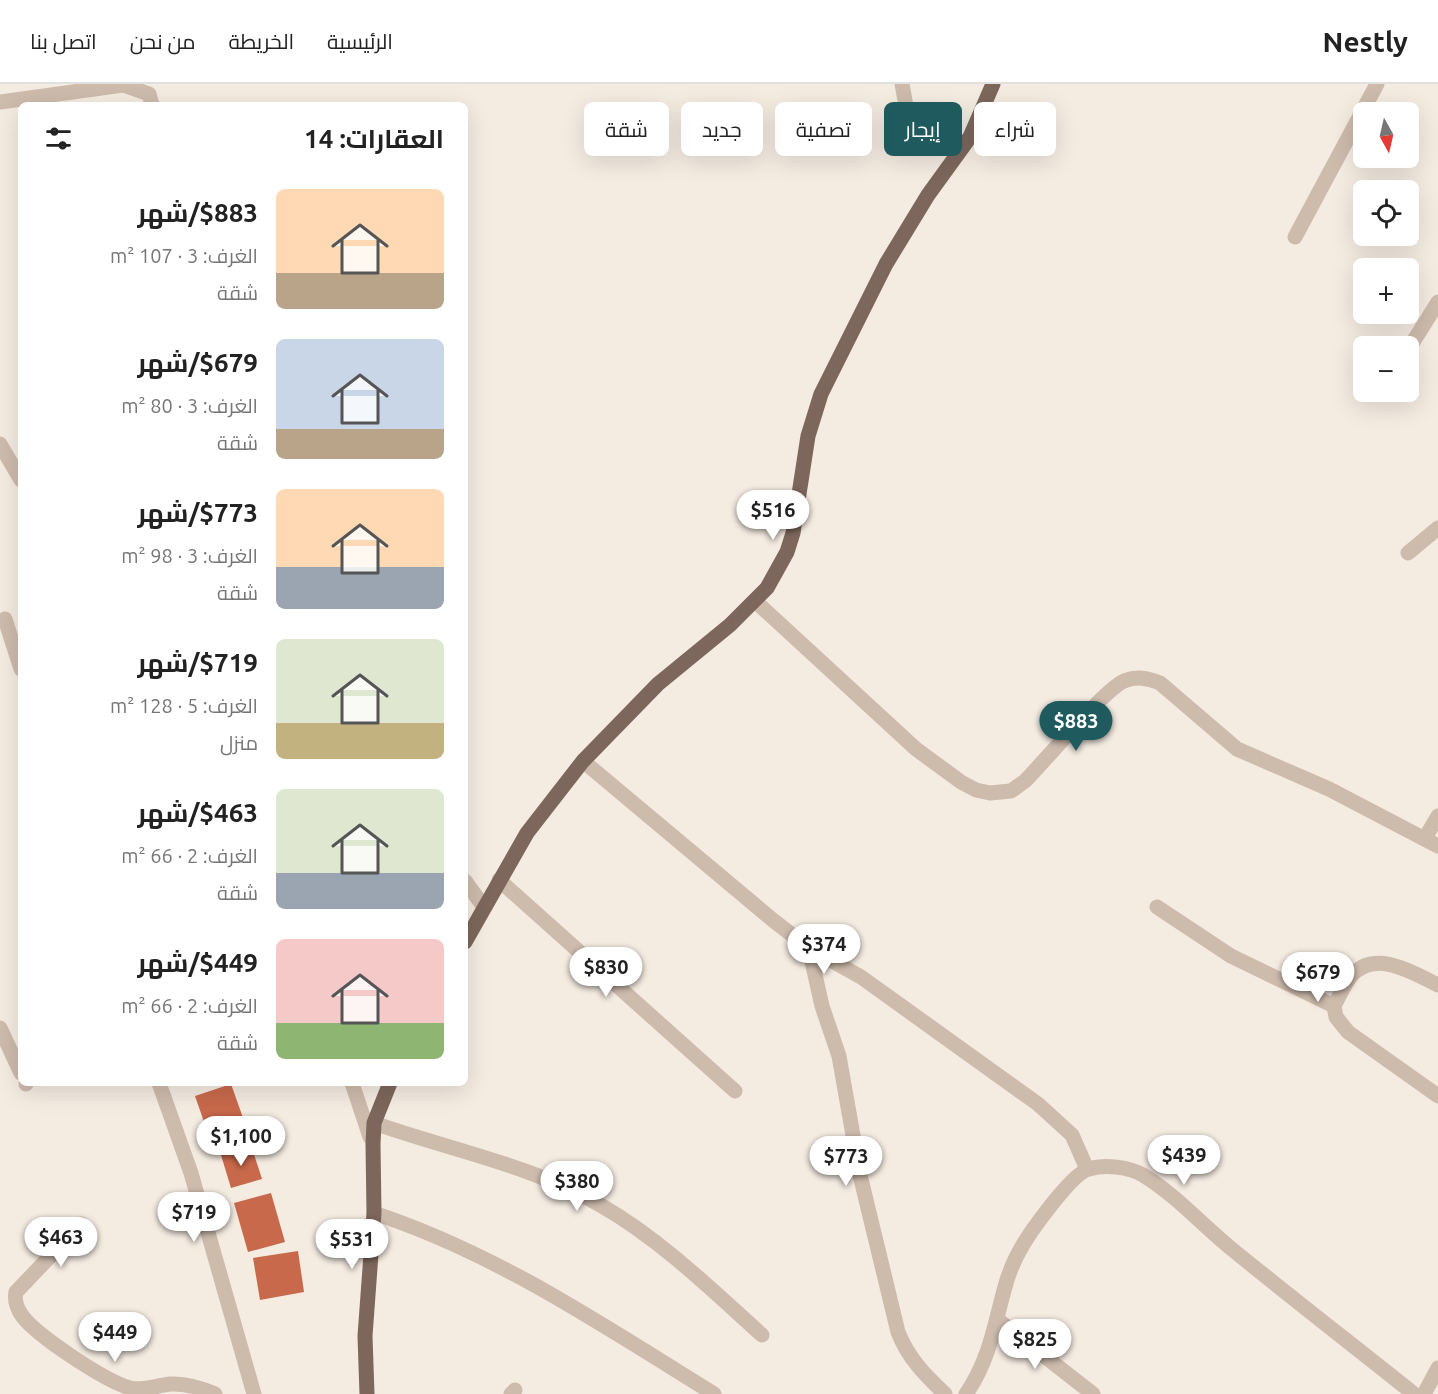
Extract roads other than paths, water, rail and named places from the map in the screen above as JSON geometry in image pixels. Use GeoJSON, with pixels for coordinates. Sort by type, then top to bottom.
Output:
{"type":"FeatureCollection","features":[{"type":"Feature","properties":{"kind":"main road"},"geometry":{"type":"LineString","coordinates":[[962,148],[974,130],[993,84]]}},
{"type":"Feature","properties":{"kind":"main road"},"geometry":{"type":"LineString","coordinates":[[468,936],[499,880],[538,818],[583,761],[658,684],[755,601],[776,574],[793,533],[808,436],[821,394],[886,264],[928,195],[956,156]]}},
{"type":"Feature","properties":{"kind":"main road"},"geometry":{"type":"LineString","coordinates":[[367,1394],[365,1336],[374,1213],[372,1144],[374,1123],[389,1086]]}},
{"type":"Feature","properties":{"kind":"street"},"geometry":{"type":"LineString","coordinates":[[902,84],[905,102]]}},
{"type":"Feature","properties":{"kind":"street"},"geometry":{"type":"LineString","coordinates":[[1295,237],[1377,84]]}},
{"type":"Feature","properties":{"kind":"street"},"geometry":{"type":"LineString","coordinates":[[0,102],[123,85],[149,94],[151,102]]}},
{"type":"Feature","properties":{"kind":"street"},"geometry":{"type":"LineString","coordinates":[[1417,336],[1438,302]]}},
{"type":"Feature","properties":{"kind":"street"},"geometry":{"type":"LineString","coordinates":[[0,444],[18,475]]}},
{"type":"Feature","properties":{"kind":"street"},"geometry":{"type":"LineString","coordinates":[[1408,553],[1438,528]]}},
{"type":"Feature","properties":{"kind":"street"},"geometry":{"type":"LineString","coordinates":[[755,601],[915,749],[976,790],[990,793],[1011,791],[1025,781],[1112,688],[1135,678],[1147,678],[1160,682],[1237,749],[1329,789],[1432,842],[1438,816]]}},
{"type":"Feature","properties":{"kind":"street"},"geometry":{"type":"LineString","coordinates":[[18,616],[3,620],[18,646]]}},
{"type":"Feature","properties":{"kind":"street"},"geometry":{"type":"LineString","coordinates":[[583,761],[755,906],[809,948],[861,977],[1038,1104],[1072,1135],[1088,1169]]}},
{"type":"Feature","properties":{"kind":"street"},"geometry":{"type":"LineString","coordinates":[[499,880],[735,1091]]}},
{"type":"Feature","properties":{"kind":"street"},"geometry":{"type":"LineString","coordinates":[[468,885],[484,907]]}},
{"type":"Feature","properties":{"kind":"street"},"geometry":{"type":"LineString","coordinates":[[1157,907],[1231,956],[1334,1006]]}},
{"type":"Feature","properties":{"kind":"street"},"geometry":{"type":"LineString","coordinates":[[809,948],[822,1006],[839,1056],[858,1165],[898,1332],[905,1350],[914,1363],[945,1394]]}},
{"type":"Feature","properties":{"kind":"street"},"geometry":{"type":"LineString","coordinates":[[1438,985],[1397,966],[1377,963],[1364,966],[1351,976],[1334,1006],[1336,1017],[1347,1032],[1438,1096]]}},
{"type":"Feature","properties":{"kind":"street"},"geometry":{"type":"LineString","coordinates":[[0,1028],[18,1067]]}},
{"type":"Feature","properties":{"kind":"street"},"geometry":{"type":"LineString","coordinates":[[160,1086],[191,1173],[254,1394]]}},
{"type":"Feature","properties":{"kind":"street"},"geometry":{"type":"LineString","coordinates":[[353,1086],[372,1144]]}},
{"type":"Feature","properties":{"kind":"street"},"geometry":{"type":"LineString","coordinates":[[374,1123],[510,1166],[600,1204],[645,1233],[762,1335]]}},
{"type":"Feature","properties":{"kind":"street"},"geometry":{"type":"LineString","coordinates":[[966,1394],[975,1381],[992,1343],[1007,1278],[1017,1255],[1043,1216],[1088,1169],[1118,1168],[1143,1175],[1414,1394]]}},
{"type":"Feature","properties":{"kind":"street"},"geometry":{"type":"LineString","coordinates":[[374,1213],[415,1227],[496,1263],[550,1292],[714,1394]]}},
{"type":"Feature","properties":{"kind":"street"},"geometry":{"type":"LineString","coordinates":[[81,1224],[16,1292],[15,1301],[24,1319],[55,1344],[123,1385],[138,1388],[173,1383],[196,1386],[215,1394]]}},
{"type":"Feature","properties":{"kind":"street"},"geometry":{"type":"LineString","coordinates":[[998,1320],[1093,1394]]}},
{"type":"Feature","properties":{"kind":"street"},"geometry":{"type":"LineString","coordinates":[[1424,1394],[1438,1368]]}}]}
